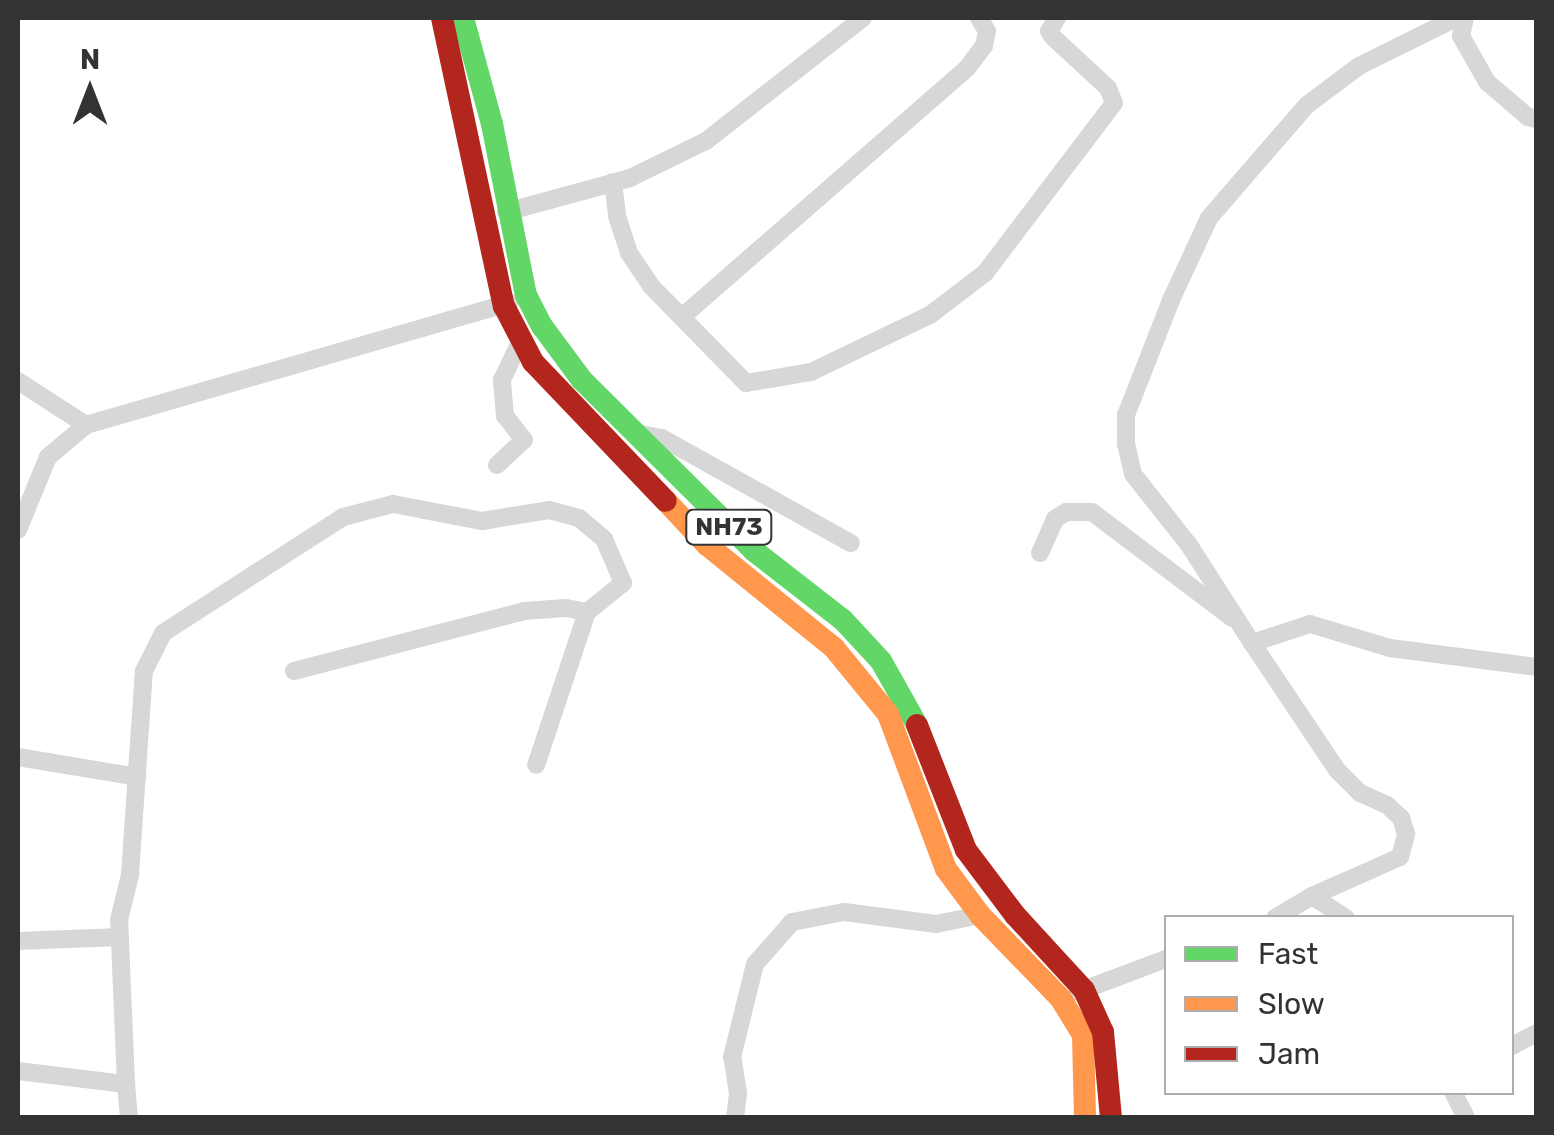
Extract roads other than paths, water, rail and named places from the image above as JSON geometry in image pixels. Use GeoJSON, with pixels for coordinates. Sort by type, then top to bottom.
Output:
{"type":"FeatureCollection","features":[{"type":"Feature","properties":{"kind":"highway","name":"NH73"},"geometry":{"type":"LineString","coordinates":[[442,18],[522,340],[533,362],[706,545],[834,648],[877,701],[906,754],[946,869],[980,914],[1061,999],[1083,1034],[1085,1118]]}},
{"type":"Feature","properties":{"kind":"highway","name":"NH73"},"geometry":{"type":"LineString","coordinates":[[463,18],[492,124],[515,301],[582,380],[753,550],[843,620],[881,661],[938,772],[966,850],[1015,915],[1084,990],[1104,1032],[1111,1118]]}},
{"type":"Feature","properties":{"kind":"street"},"geometry":{"type":"LineString","coordinates":[[506,212],[613,182],[706,141],[863,18]]}},
{"type":"Feature","properties":{"kind":"street"},"geometry":{"type":"LineString","coordinates":[[683,316],[968,67],[984,46],[986,30],[979,18]]}},
{"type":"Feature","properties":{"kind":"street"},"geometry":{"type":"LineString","coordinates":[[613,182],[617,216],[630,254],[651,286],[746,382],[811,372],[930,315],[985,273],[1114,104],[1108,88],[1053,38],[1049,32],[1056,18]]}},
{"type":"Feature","properties":{"kind":"street"},"geometry":{"type":"LineString","coordinates":[[1279,915],[1400,857],[1406,834],[1401,818],[1387,805],[1360,793],[1336,770],[1189,545],[1133,474],[1126,444],[1126,415],[1210,218],[1306,105],[1359,66],[1456,18]]}},
{"type":"Feature","properties":{"kind":"street"},"geometry":{"type":"LineString","coordinates":[[1465,18],[1462,36],[1487,82],[1528,117],[1536,118]]}},
{"type":"Feature","properties":{"kind":"street"},"geometry":{"type":"LineString","coordinates":[[18,530],[48,457],[86,426],[515,301]]}},
{"type":"Feature","properties":{"kind":"street"},"geometry":{"type":"LineString","coordinates":[[497,465],[524,440],[505,416],[502,380],[522,340]]}},
{"type":"Feature","properties":{"kind":"street"},"geometry":{"type":"LineString","coordinates":[[18,380],[86,426]]}},
{"type":"Feature","properties":{"kind":"street"},"geometry":{"type":"LineString","coordinates":[[636,434],[662,438],[852,543]]}},
{"type":"Feature","properties":{"kind":"street"},"geometry":{"type":"LineString","coordinates":[[129,1118],[120,937],[130,874],[144,670],[164,633],[343,517],[392,504],[482,522],[549,510],[579,518],[604,539],[623,583],[586,612],[536,765]]}},
{"type":"Feature","properties":{"kind":"street"},"geometry":{"type":"LineString","coordinates":[[1040,553],[1055,519],[1066,512],[1092,512],[1240,624]]}},
{"type":"Feature","properties":{"kind":"street"},"geometry":{"type":"LineString","coordinates":[[294,670],[524,611],[566,608],[586,612]]}},
{"type":"Feature","properties":{"kind":"street"},"geometry":{"type":"LineString","coordinates":[[1252,643],[1310,624],[1390,648],[1536,667]]}},
{"type":"Feature","properties":{"kind":"street"},"geometry":{"type":"LineString","coordinates":[[18,757],[137,778]]}},
{"type":"Feature","properties":{"kind":"street"},"geometry":{"type":"LineString","coordinates":[[1312,896],[1341,915]]}},
{"type":"Feature","properties":{"kind":"street"},"geometry":{"type":"LineString","coordinates":[[735,1118],[738,1093],[732,1057],[754,964],[792,922],[844,912],[936,924],[980,914]]}},
{"type":"Feature","properties":{"kind":"street"},"geometry":{"type":"LineString","coordinates":[[18,941],[120,937]]}},
{"type":"Feature","properties":{"kind":"street"},"geometry":{"type":"LineString","coordinates":[[1061,999],[1164,960]]}},
{"type":"Feature","properties":{"kind":"street"},"geometry":{"type":"LineString","coordinates":[[1514,1045],[1536,1032]]}},
{"type":"Feature","properties":{"kind":"street"},"geometry":{"type":"LineString","coordinates":[[18,1072],[126,1084]]}},
{"type":"Feature","properties":{"kind":"street"},"geometry":{"type":"LineString","coordinates":[[1454,1095],[1466,1118]]}}]}
